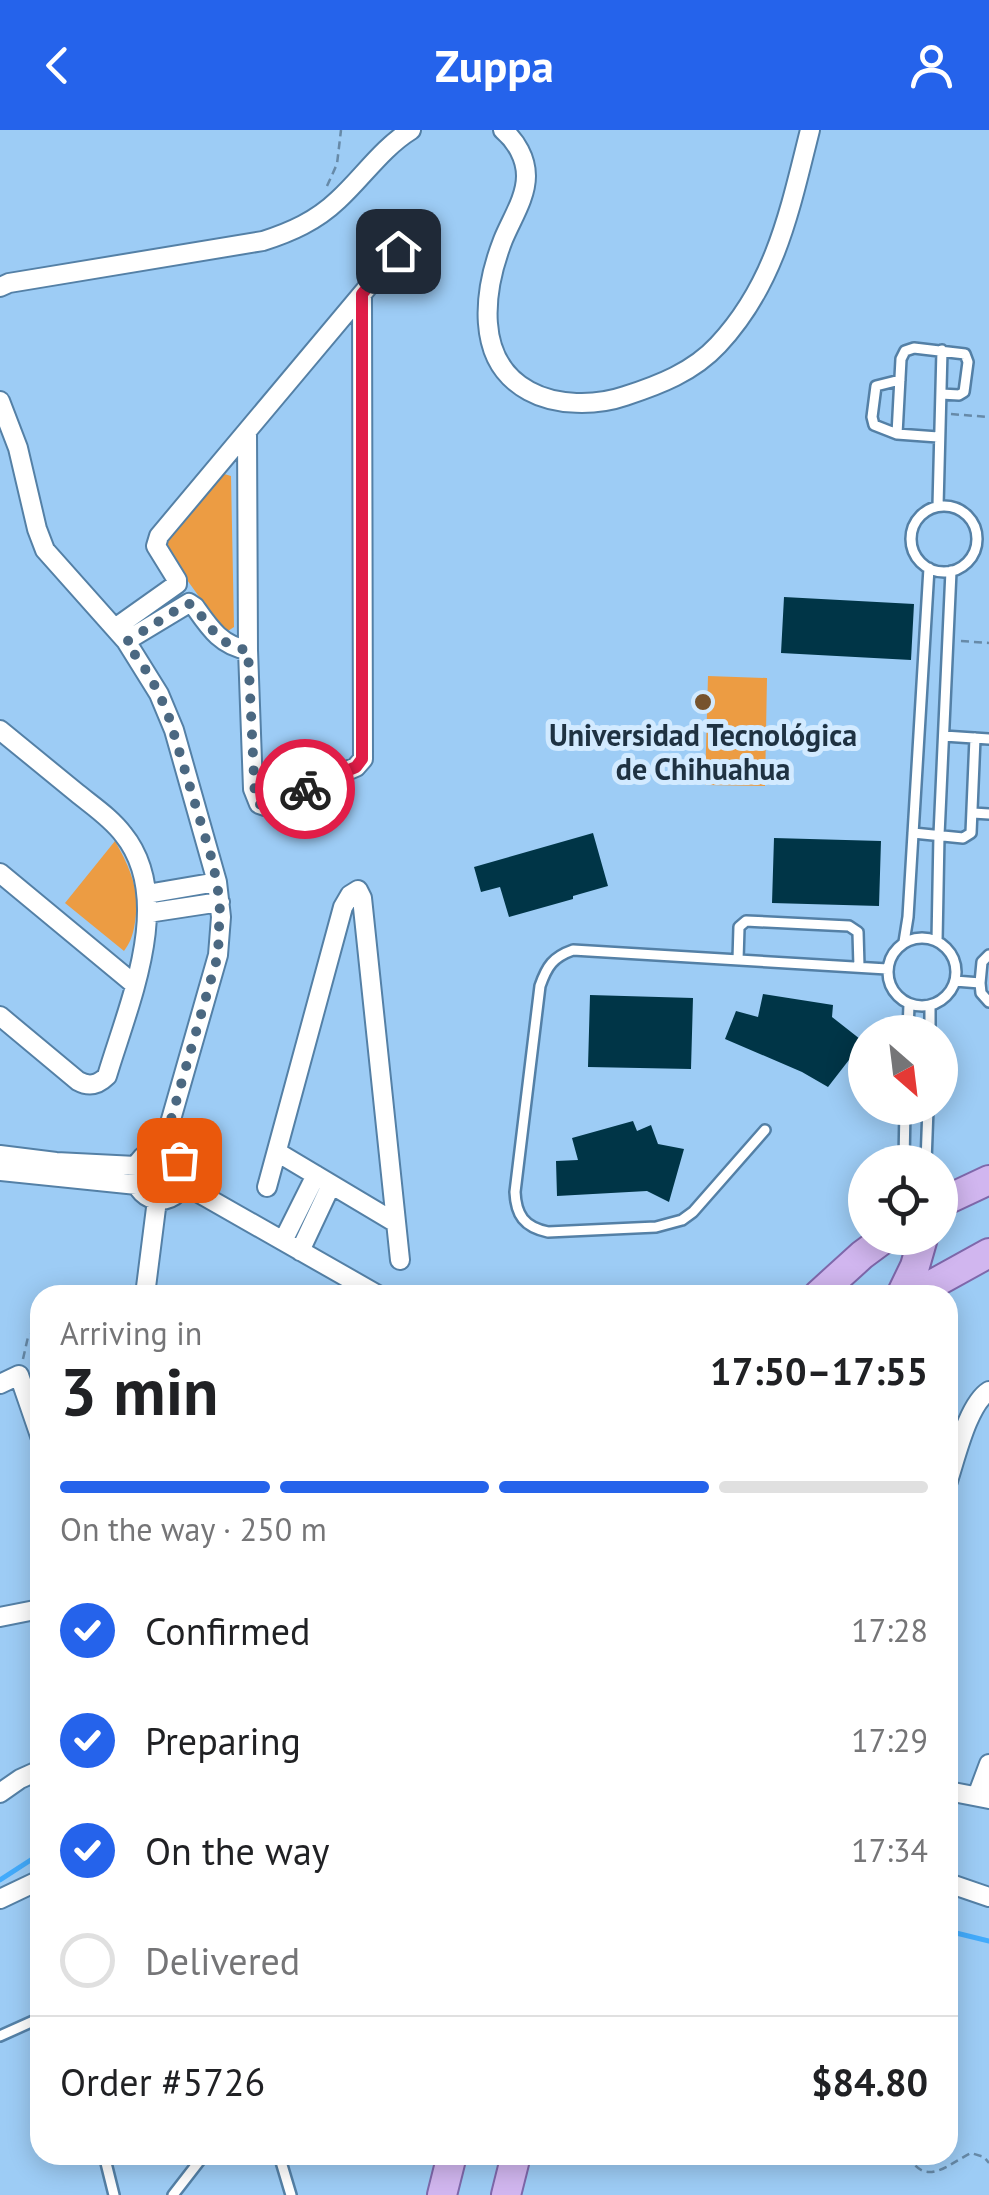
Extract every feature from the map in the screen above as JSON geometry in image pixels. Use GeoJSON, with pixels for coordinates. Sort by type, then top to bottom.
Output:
{"type":"FeatureCollection","features":[{"type":"Feature","properties":{"kind":"main road"},"geometry":{"type":"LineString","coordinates":[[958,1195],[989,1180]]}},
{"type":"Feature","properties":{"kind":"main road"},"geometry":{"type":"LineString","coordinates":[[932,1285],[989,1253]]}},
{"type":"Feature","properties":{"kind":"main road"},"geometry":{"type":"LineString","coordinates":[[829,1285],[862,1255]]}},
{"type":"Feature","properties":{"kind":"main road"},"geometry":{"type":"LineString","coordinates":[[906,1285],[918,1255]]}},
{"type":"Feature","properties":{"kind":"main road"},"geometry":{"type":"LineString","coordinates":[[442,2195],[450,2165]]}},
{"type":"Feature","properties":{"kind":"main road"},"geometry":{"type":"LineString","coordinates":[[506,2195],[514,2165]]}},
{"type":"Feature","properties":{"kind":"street"},"geometry":{"type":"LineString","coordinates":[[502,130],[513,139],[526,173],[524,190],[490,281],[487,319],[496,356],[521,387],[549,400],[574,403],[620,398],[676,377],[710,354],[731,330],[771,265],[810,130]]}},
{"type":"Feature","properties":{"kind":"street"},"geometry":{"type":"LineString","coordinates":[[0,287],[263,242],[293,231],[336,202],[403,135]]}},
{"type":"Feature","properties":{"kind":"street"},"geometry":{"type":"LineString","coordinates":[[120,635],[178,584],[156,546],[159,536],[398,251]]}},
{"type":"Feature","properties":{"kind":"street"},"geometry":{"type":"LineString","coordinates":[[246,432],[253,789],[259,804],[264,806],[360,764],[363,753],[362,294]]}},
{"type":"Feature","properties":{"kind":"street"},"geometry":{"type":"LineString","coordinates":[[0,401],[18,448],[40,540],[61,570],[120,635],[150,676],[167,711],[219,892],[218,955],[162,1151]]}},
{"type":"Feature","properties":{"kind":"street"},"geometry":{"type":"LineString","coordinates":[[120,635],[189,603],[219,638],[248,650]]}},
{"type":"Feature","properties":{"kind":"street"},"geometry":{"type":"LineString","coordinates":[[0,730],[121,830],[140,864],[148,904],[145,944],[134,984],[107,1076],[97,1084],[78,1081],[0,1016]]}},
{"type":"Feature","properties":{"kind":"street"},"geometry":{"type":"LineString","coordinates":[[0,873],[134,984]]}},
{"type":"Feature","properties":{"kind":"street"},"geometry":{"type":"LineString","coordinates":[[266,1187],[342,907],[358,890],[362,898],[400,1260]]}},
{"type":"Feature","properties":{"kind":"street"},"geometry":{"type":"LineString","coordinates":[[148,904],[219,892]]}},
{"type":"Feature","properties":{"kind":"street"},"geometry":{"type":"LineString","coordinates":[[150,1152],[168,1152],[179,1160],[184,1171],[175,1194],[163,1200],[145,1195],[137,1176],[150,1152]]}},
{"type":"Feature","properties":{"kind":"street"},"geometry":{"type":"LineString","coordinates":[[277,1152],[396,1223]]}},
{"type":"Feature","properties":{"kind":"street"},"geometry":{"type":"LineString","coordinates":[[0,1155],[55,1170]]}},
{"type":"Feature","properties":{"kind":"street"},"geometry":{"type":"LineString","coordinates":[[0,1172],[55,1170],[137,1176]]}},
{"type":"Feature","properties":{"kind":"street"},"geometry":{"type":"LineString","coordinates":[[291,1246],[324,1180]]}},
{"type":"Feature","properties":{"kind":"street"},"geometry":{"type":"LineString","coordinates":[[182,1184],[360,1285]]}},
{"type":"Feature","properties":{"kind":"street"},"geometry":{"type":"LineString","coordinates":[[146,1285],[157,1200]]}},
{"type":"Feature","properties":{"kind":"street"},"geometry":{"type":"LineString","coordinates":[[0,1384],[19,1375],[30,1407]]}},
{"type":"Feature","properties":{"kind":"street"},"geometry":{"type":"LineString","coordinates":[[958,1453],[973,1410],[980,1396],[989,1390]]}},
{"type":"Feature","properties":{"kind":"street"},"geometry":{"type":"LineString","coordinates":[[0,1617],[30,1611]]}},
{"type":"Feature","properties":{"kind":"street"},"geometry":{"type":"LineString","coordinates":[[958,1793],[983,1798],[989,1764]]}},
{"type":"Feature","properties":{"kind":"street"},"geometry":{"type":"LineString","coordinates":[[0,1792],[30,1774]]}},
{"type":"Feature","properties":{"kind":"street"},"geometry":{"type":"LineString","coordinates":[[0,1898],[30,1884]]}},
{"type":"Feature","properties":{"kind":"street"},"geometry":{"type":"LineString","coordinates":[[958,1886],[989,1897]]}},
{"type":"Feature","properties":{"kind":"lane"},"geometry":{"type":"LineString","coordinates":[[938,506],[942,350]]}},
{"type":"Feature","properties":{"kind":"lane"},"geometry":{"type":"LineString","coordinates":[[897,434],[901,359],[905,351],[942,350],[967,357],[964,392],[941,394]]}},
{"type":"Feature","properties":{"kind":"lane"},"geometry":{"type":"LineString","coordinates":[[900,380],[876,386],[874,425],[897,434],[938,437]]}},
{"type":"Feature","properties":{"kind":"lane"},"geometry":{"type":"LineString","coordinates":[[938,506],[967,515],[976,533],[974,553],[952,571],[929,568],[916,556],[911,539],[922,514],[938,506]]}},
{"type":"Feature","properties":{"kind":"lane"},"geometry":{"type":"LineString","coordinates":[[976,533],[989,534]]}},
{"type":"Feature","properties":{"kind":"lane"},"geometry":{"type":"LineString","coordinates":[[904,942],[929,568]]}},
{"type":"Feature","properties":{"kind":"lane"},"geometry":{"type":"LineString","coordinates":[[937,941],[952,571]]}},
{"type":"Feature","properties":{"kind":"lane"},"geometry":{"type":"LineString","coordinates":[[944,736],[989,739]]}},
{"type":"Feature","properties":{"kind":"lane"},"geometry":{"type":"LineString","coordinates":[[914,833],[969,836],[976,738]]}},
{"type":"Feature","properties":{"kind":"lane"},"geometry":{"type":"LineString","coordinates":[[975,770],[989,771]]}},
{"type":"Feature","properties":{"kind":"lane"},"geometry":{"type":"LineString","coordinates":[[973,812],[989,814]]}},
{"type":"Feature","properties":{"kind":"lane"},"geometry":{"type":"LineString","coordinates":[[738,960],[739,928],[746,921],[849,926],[858,932],[859,967]]}},
{"type":"Feature","properties":{"kind":"lane"},"geometry":{"type":"LineString","coordinates":[[914,938],[937,941],[953,958],[955,981],[941,1000],[930,1005],[909,1004],[892,990],[887,969],[890,958],[904,942],[914,938]]}},
{"type":"Feature","properties":{"kind":"lane"},"geometry":{"type":"LineString","coordinates":[[766,1130],[692,1212],[668,1225],[548,1232],[525,1223],[518,1214],[515,1192],[540,986],[552,960],[572,950],[887,969]]}},
{"type":"Feature","properties":{"kind":"lane"},"geometry":{"type":"LineString","coordinates":[[989,955],[982,962],[980,982],[981,994],[989,1002]]}},
{"type":"Feature","properties":{"kind":"lane"},"geometry":{"type":"LineString","coordinates":[[955,981],[980,982]]}},
{"type":"Feature","properties":{"kind":"lane"},"geometry":{"type":"LineString","coordinates":[[909,1004],[909,1015]]}},
{"type":"Feature","properties":{"kind":"lane"},"geometry":{"type":"LineString","coordinates":[[930,1005],[930,1015]]}},
{"type":"Feature","properties":{"kind":"lane"},"geometry":{"type":"LineString","coordinates":[[0,2036],[30,2022]]}},
{"type":"Feature","properties":{"kind":"lane"},"geometry":{"type":"LineString","coordinates":[[106,2165],[114,2195]]}},
{"type":"Feature","properties":{"kind":"lane"},"geometry":{"type":"LineString","coordinates":[[173,2195],[196,2165]]}},
{"type":"Feature","properties":{"kind":"lane"},"geometry":{"type":"LineString","coordinates":[[282,2165],[291,2195]]}},
{"type":"Feature","properties":{"kind":"path"},"geometry":{"type":"LineString","coordinates":[[311,221],[336,164],[341,130]]}},
{"type":"Feature","properties":{"kind":"path"},"geometry":{"type":"LineString","coordinates":[[940,414],[989,418]]}},
{"type":"Feature","properties":{"kind":"path"},"geometry":{"type":"LineString","coordinates":[[949,640],[989,643]]}},
{"type":"Feature","properties":{"kind":"path"},"geometry":{"type":"LineString","coordinates":[[19,1375],[30,1334]]}},
{"type":"Feature","properties":{"kind":"path"},"geometry":{"type":"LineString","coordinates":[[958,2160],[971,2153],[989,2163]]}},
{"type":"Feature","properties":{"kind":"path"},"geometry":{"type":"LineString","coordinates":[[914,2165],[926,2173],[948,2165]]}},
{"type":"Feature","properties":{"kind":"shaded area"},"geometry":{"type":"Polygon","coordinates":[[[221,473],[231,476],[234,627],[228,631],[218,623],[167,552],[166,541],[221,473]]]}},
{"type":"Feature","properties":{"kind":"shaded area"},"geometry":{"type":"Polygon","coordinates":[[[708,676],[767,678],[765,786],[705,785],[708,676]]]}},
{"type":"Feature","properties":{"kind":"shaded area"},"geometry":{"type":"Polygon","coordinates":[[[115,841],[136,893],[134,928],[124,951],[65,903],[115,841]]]}},
{"type":"Feature","properties":{"kind":"building"},"geometry":{"type":"Polygon","coordinates":[[[784,597],[914,604],[911,660],[781,653],[784,597]]]}},
{"type":"Feature","properties":{"kind":"building"},"geometry":{"type":"Polygon","coordinates":[[[593,833],[608,886],[509,917],[500,887],[481,892],[474,867],[593,833]]]}},
{"type":"Feature","properties":{"kind":"building"},"geometry":{"type":"Polygon","coordinates":[[[774,838],[881,841],[879,906],[772,903],[774,838]]]}},
{"type":"Feature","properties":{"kind":"building"},"geometry":{"type":"Polygon","coordinates":[[[763,994],[833,1005],[832,1017],[848,1030],[848,1061],[828,1087],[725,1039],[736,1011],[758,1017],[763,994]]]}},
{"type":"Feature","properties":{"kind":"building"},"geometry":{"type":"Polygon","coordinates":[[[590,995],[693,998],[691,1069],[588,1067],[590,995]]]}},
{"type":"Feature","properties":{"kind":"building"},"geometry":{"type":"Polygon","coordinates":[[[633,1121],[637,1131],[651,1125],[658,1144],[684,1149],[669,1202],[647,1191],[557,1196],[556,1161],[578,1160],[572,1138],[633,1121]]]}},
{"type":"Feature","properties":{"kind":"waterway"},"geometry":{"type":"LineString","coordinates":[[0,1880],[30,1860]]}},
{"type":"Feature","properties":{"kind":"waterway"},"geometry":{"type":"LineString","coordinates":[[958,1933],[989,1941]]}},
{"type":"Feature","properties":{"kind":"way so far"},"geometry":{"type":"LineString","coordinates":[[179,1160],[162,1151],[214,976],[221,934],[218,882],[167,711],[150,676],[126,642],[192,604],[219,638],[228,645],[248,650],[255,798],[264,806],[305,789]]}},
{"type":"Feature","properties":{"kind":"place","name":"Universidad Tecnológica de Chihuahua"},"geometry":{"type":"Point","coordinates":[703,702]}},
{"type":"Feature","properties":{"kind":"route"},"geometry":{"type":"LineString","coordinates":[[305,789],[356,767],[362,759],[362,294],[398,251]]}}]}
